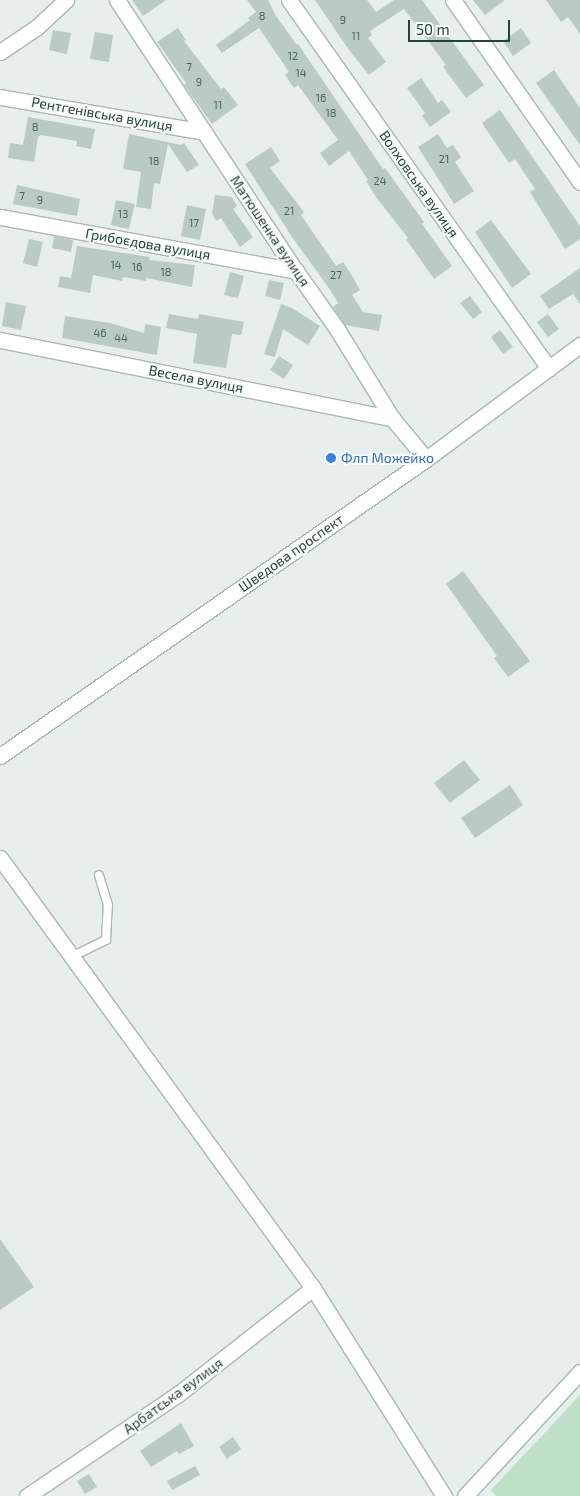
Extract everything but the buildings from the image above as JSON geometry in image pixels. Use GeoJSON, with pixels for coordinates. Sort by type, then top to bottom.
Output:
{"type":"FeatureCollection","features":[{"type":"Feature","properties":{"kind":"street"},"geometry":{"type":"LineString","coordinates":[[0,52],[37,27],[66,0]]}},
{"type":"Feature","properties":{"kind":"street","name":"Матюшенка вулиця"},"geometry":{"type":"LineString","coordinates":[[117,0],[296,271],[337,329],[392,418],[426,459]]}},
{"type":"Feature","properties":{"kind":"street","name":"Волховська вулиця"},"geometry":{"type":"LineString","coordinates":[[289,0],[549,368]]}},
{"type":"Feature","properties":{"kind":"street"},"geometry":{"type":"LineString","coordinates":[[453,0],[580,182]]}},
{"type":"Feature","properties":{"kind":"street","name":"Рентгенівська вулиця"},"geometry":{"type":"LineString","coordinates":[[0,97],[204,132]]}},
{"type":"Feature","properties":{"kind":"street","name":"Грибоєдова вулиця"},"geometry":{"type":"LineString","coordinates":[[0,217],[296,271]]}},
{"type":"Feature","properties":{"kind":"street","name":"Весела вулиця"},"geometry":{"type":"LineString","coordinates":[[0,340],[392,418]]}},
{"type":"Feature","properties":{"kind":"street","name":"Шведова проспект"},"geometry":{"type":"LineString","coordinates":[[0,756],[426,459],[580,345]]}},
{"type":"Feature","properties":{"kind":"street"},"geometry":{"type":"LineString","coordinates":[[0,858],[313,1288],[444,1496]]}},
{"type":"Feature","properties":{"kind":"street","name":"Арбатська вулиця"},"geometry":{"type":"LineString","coordinates":[[27,1496],[177,1395],[313,1288]]}},
{"type":"Feature","properties":{"kind":"street"},"geometry":{"type":"LineString","coordinates":[[470,1494],[580,1372]]}},
{"type":"Feature","properties":{"kind":"lane"},"geometry":{"type":"LineString","coordinates":[[71,956],[106,940],[108,905],[99,875]]}},
{"type":"Feature","properties":{"kind":"green space"},"geometry":{"type":"Polygon","coordinates":[[[580,1395],[580,1496],[496,1496],[491,1490],[580,1395]]]}},
{"type":"Feature","properties":{"kind":"place","name":"Флп Можейко"},"geometry":{"type":"Point","coordinates":[331,458]}}]}
